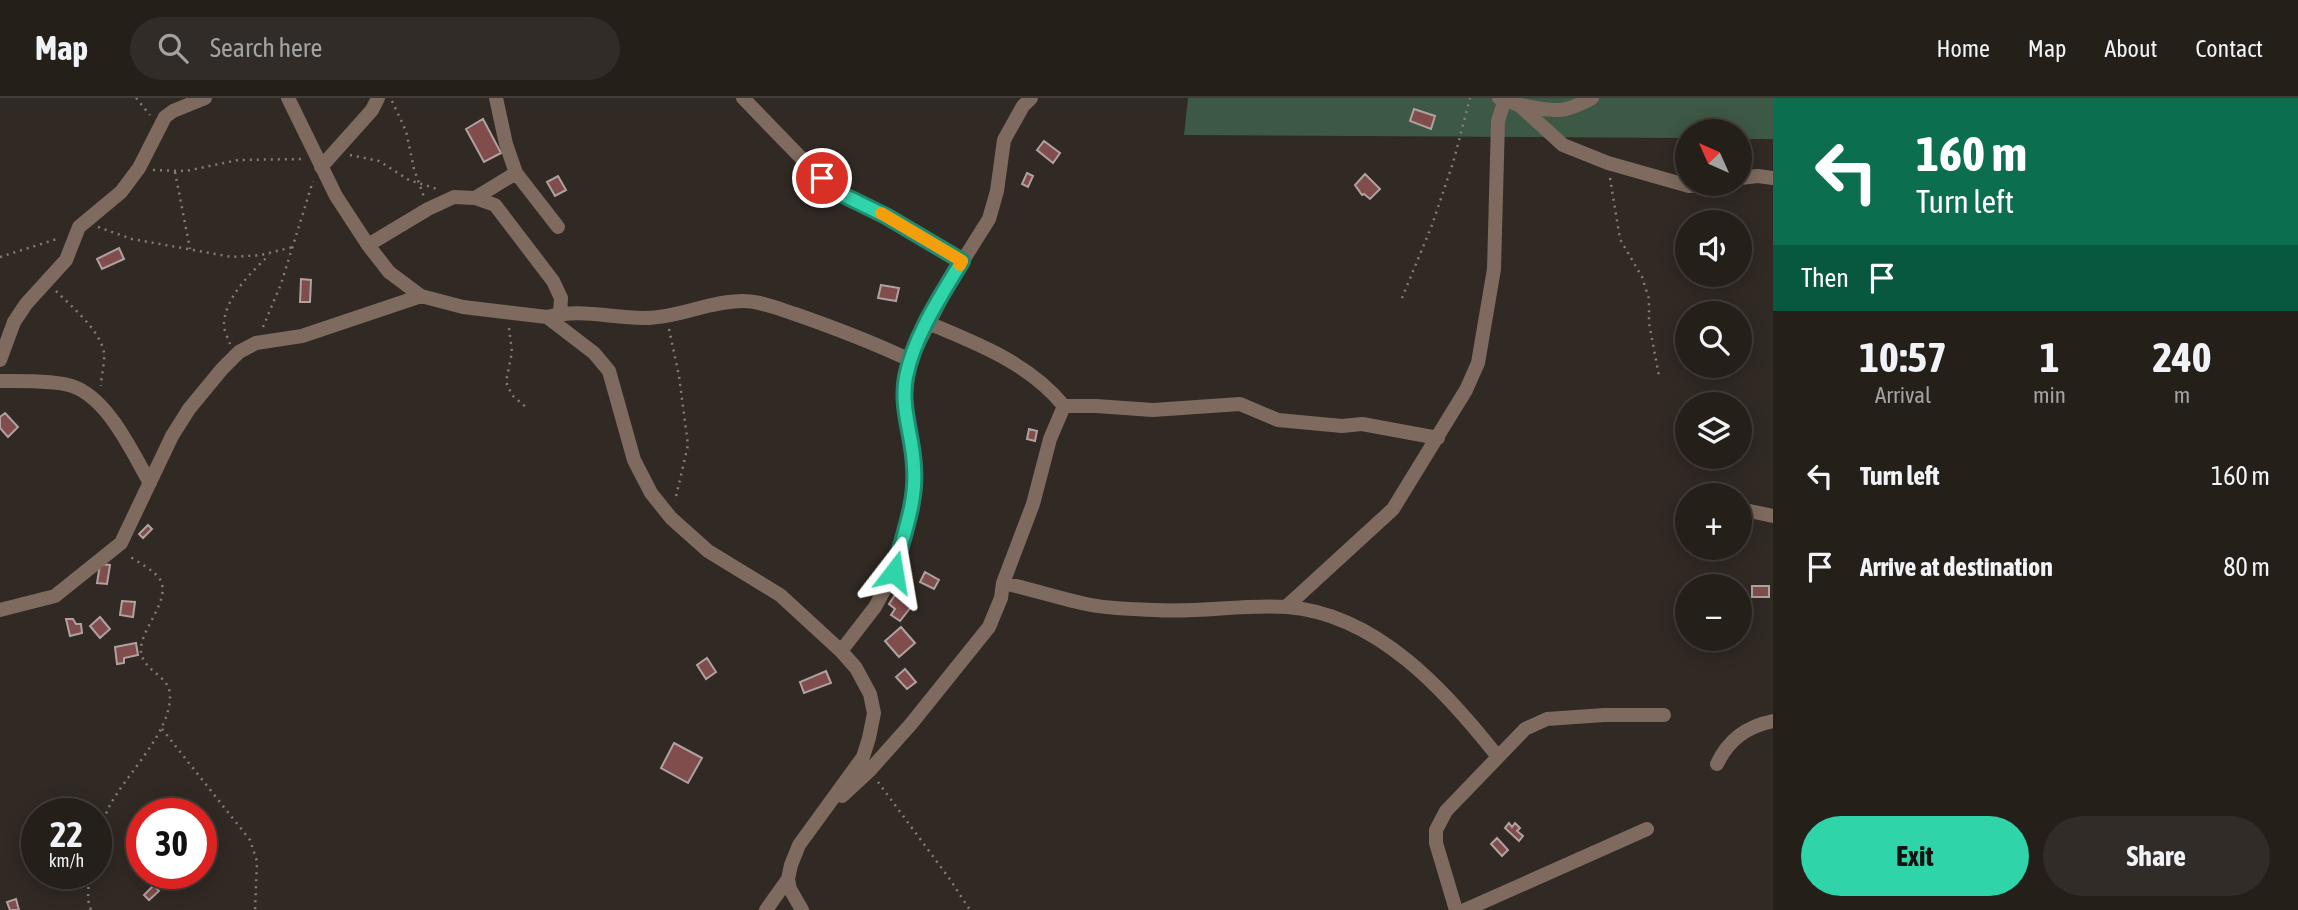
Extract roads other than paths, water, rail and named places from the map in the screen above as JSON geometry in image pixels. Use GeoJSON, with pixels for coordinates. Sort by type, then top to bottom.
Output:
{"type":"FeatureCollection","features":[{"type":"Feature","properties":{"kind":"street"},"geometry":{"type":"LineString","coordinates":[[0,360],[14,323],[66,260],[80,228],[121,192],[139,168],[159,126],[173,111],[205,98]]}},
{"type":"Feature","properties":{"kind":"street"},"geometry":{"type":"LineString","coordinates":[[288,98],[336,196],[368,245],[389,272],[422,296],[463,307],[503,311],[554,316],[588,312],[643,318],[666,317],[706,305],[746,300],[859,336],[910,360]]}},
{"type":"Feature","properties":{"kind":"street"},"geometry":{"type":"LineString","coordinates":[[319,162],[336,152],[372,110],[378,98]]}},
{"type":"Feature","properties":{"kind":"street"},"geometry":{"type":"LineString","coordinates":[[496,98],[506,144],[516,173],[558,227]]}},
{"type":"Feature","properties":{"kind":"street"},"geometry":{"type":"LineString","coordinates":[[744,98],[837,192],[886,216],[962,261]]}},
{"type":"Feature","properties":{"kind":"street"},"geometry":{"type":"LineString","coordinates":[[841,651],[875,607],[894,572],[912,505],[915,467],[904,407],[910,360],[962,261],[989,219],[997,191],[1004,139],[1023,106],[1031,98]]}},
{"type":"Feature","properties":{"kind":"street"},"geometry":{"type":"LineString","coordinates":[[1500,98],[1551,110],[1572,109],[1592,98]]}},
{"type":"Feature","properties":{"kind":"street"},"geometry":{"type":"LineString","coordinates":[[1512,102],[1563,145],[1608,163],[1675,182]]}},
{"type":"Feature","properties":{"kind":"street"},"geometry":{"type":"LineString","coordinates":[[1286,607],[1393,509],[1466,390],[1478,363],[1494,269],[1498,121],[1512,102]]}},
{"type":"Feature","properties":{"kind":"street"},"geometry":{"type":"LineString","coordinates":[[475,198],[516,173]]}},
{"type":"Feature","properties":{"kind":"street"},"geometry":{"type":"LineString","coordinates":[[1752,177],[1773,178]]}},
{"type":"Feature","properties":{"kind":"street"},"geometry":{"type":"LineString","coordinates":[[368,245],[428,209],[454,197],[475,198],[495,205],[553,281],[561,298],[554,316]]}},
{"type":"Feature","properties":{"kind":"street"},"geometry":{"type":"LineString","coordinates":[[0,611],[55,596],[121,543],[172,436],[188,409],[234,358],[256,343],[302,336],[422,296]]}},
{"type":"Feature","properties":{"kind":"street"},"geometry":{"type":"LineString","coordinates":[[554,316],[610,371],[634,460],[651,493],[671,518],[708,551],[780,595],[841,651],[856,668],[870,695],[874,713],[863,757],[799,845],[791,864],[788,879],[790,889],[802,910]]}},
{"type":"Feature","properties":{"kind":"street"},"geometry":{"type":"LineString","coordinates":[[928,323],[987,348],[1016,364],[1049,388],[1064,406],[1153,410],[1240,404],[1278,420],[1342,426],[1363,424],[1438,438]]}},
{"type":"Feature","properties":{"kind":"street"},"geometry":{"type":"LineString","coordinates":[[0,382],[72,386],[100,404],[150,483]]}},
{"type":"Feature","properties":{"kind":"street"},"geometry":{"type":"LineString","coordinates":[[820,815],[870,770],[989,627],[1033,504],[1050,439],[1064,406]]}},
{"type":"Feature","properties":{"kind":"street"},"geometry":{"type":"LineString","coordinates":[[1752,512],[1773,516]]}},
{"type":"Feature","properties":{"kind":"street"},"geometry":{"type":"LineString","coordinates":[[1003,583],[1086,604],[1121,608],[1184,611],[1254,606],[1312,610],[1374,636],[1399,653],[1472,724],[1498,757]]}},
{"type":"Feature","properties":{"kind":"street"},"geometry":{"type":"LineString","coordinates":[[1456,910],[1436,843],[1436,830],[1446,811],[1525,729],[1547,719],[1664,715]]}},
{"type":"Feature","properties":{"kind":"street"},"geometry":{"type":"LineString","coordinates":[[1717,764],[1726,746],[1758,724],[1773,721]]}},
{"type":"Feature","properties":{"kind":"street"},"geometry":{"type":"LineString","coordinates":[[1465,910],[1647,829]]}},
{"type":"Feature","properties":{"kind":"street"},"geometry":{"type":"LineString","coordinates":[[766,910],[788,879]]}}]}
